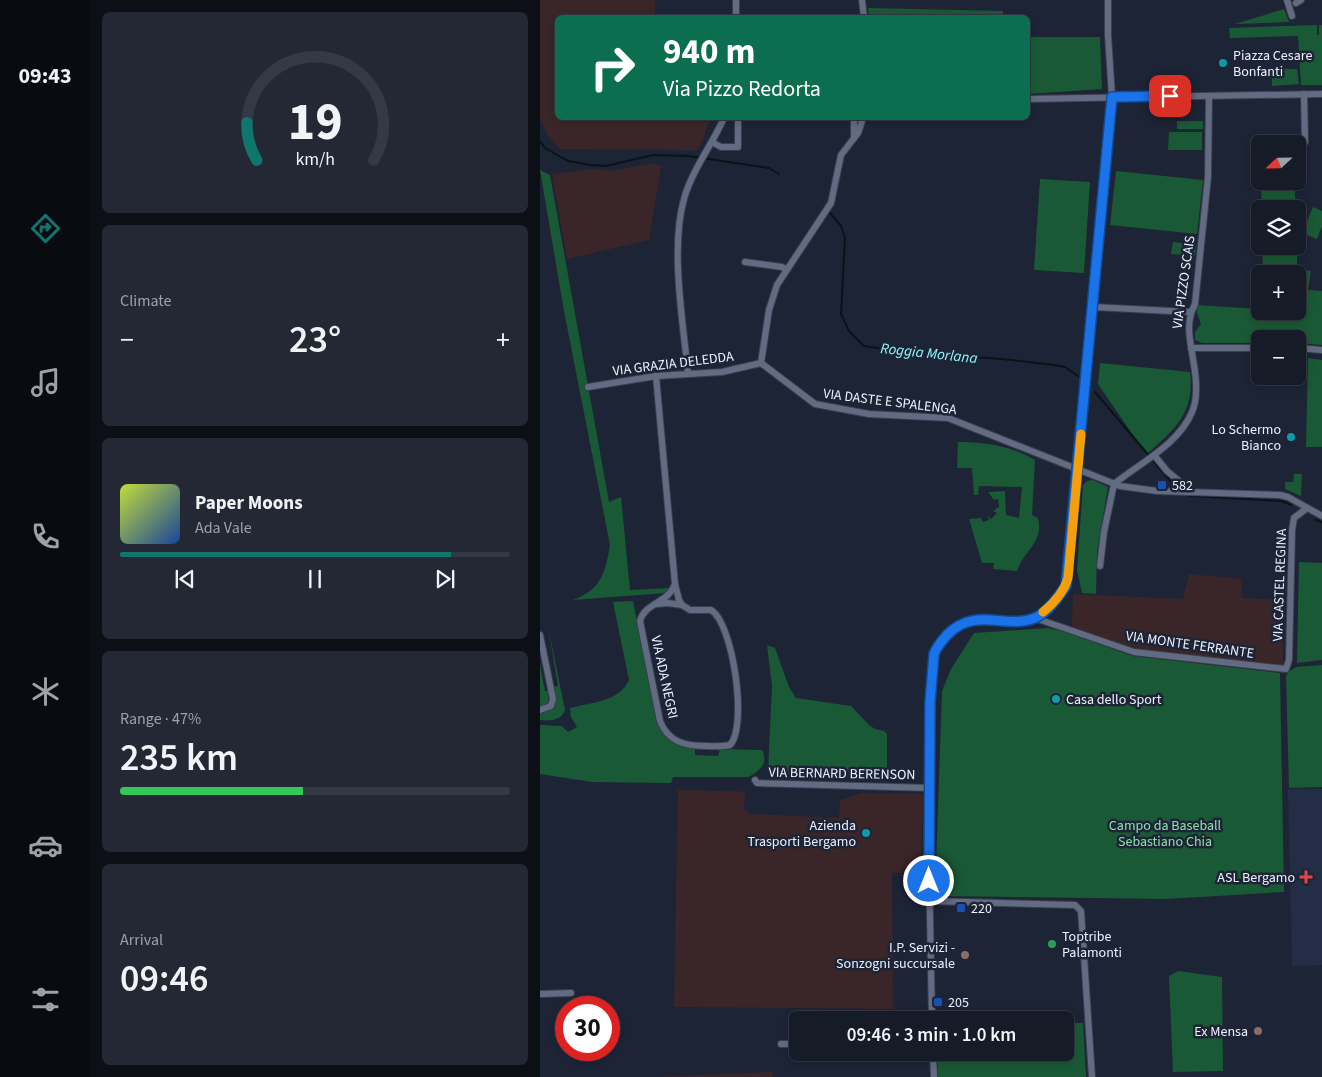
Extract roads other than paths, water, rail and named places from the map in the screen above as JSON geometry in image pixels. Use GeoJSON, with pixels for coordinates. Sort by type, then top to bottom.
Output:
{"type":"FeatureCollection","features":[{"type":"Feature","properties":{"kind":"street"},"geometry":{"type":"LineString","coordinates":[[736,0],[736,15]]}},
{"type":"Feature","properties":{"kind":"street"},"geometry":{"type":"LineString","coordinates":[[862,0],[864,15]]}},
{"type":"Feature","properties":{"kind":"street"},"geometry":{"type":"LineString","coordinates":[[932,1011],[930,788],[932,666],[936,647],[953,629],[966,622],[984,619],[1016,620],[1036,618],[1053,604],[1066,586],[1112,97],[1108,0]]}},
{"type":"Feature","properties":{"kind":"street"},"geometry":{"type":"LineString","coordinates":[[1287,0],[1292,16]]}},
{"type":"Feature","properties":{"kind":"street"},"geometry":{"type":"LineString","coordinates":[[1304,94],[1304,135]]}},
{"type":"Feature","properties":{"kind":"street"},"geometry":{"type":"LineString","coordinates":[[1030,99],[1322,94]]}},
{"type":"Feature","properties":{"kind":"street","name":"VIA PIZZO SCAIS"},"geometry":{"type":"LineString","coordinates":[[1150,458],[1171,440],[1193,412],[1196,390],[1188,322],[1194,304],[1208,177],[1209,96]]}},
{"type":"Feature","properties":{"kind":"street"},"geometry":{"type":"LineString","coordinates":[[688,374],[678,228],[684,198],[692,178],[723,120]]}},
{"type":"Feature","properties":{"kind":"street"},"geometry":{"type":"LineString","coordinates":[[712,142],[720,147],[738,147],[738,120]]}},
{"type":"Feature","properties":{"kind":"street"},"geometry":{"type":"LineString","coordinates":[[854,120],[854,139]]}},
{"type":"Feature","properties":{"kind":"street"},"geometry":{"type":"LineString","coordinates":[[761,363],[769,310],[777,286],[831,203],[839,162],[854,139],[863,120]]}},
{"type":"Feature","properties":{"kind":"street"},"geometry":{"type":"LineString","coordinates":[[745,262],[782,267],[786,270]]}},
{"type":"Feature","properties":{"kind":"street"},"geometry":{"type":"LineString","coordinates":[[1093,307],[1190,312]]}},
{"type":"Feature","properties":{"kind":"street"},"geometry":{"type":"LineString","coordinates":[[1191,348],[1251,348]]}},
{"type":"Feature","properties":{"kind":"street"},"geometry":{"type":"LineString","coordinates":[[1306,349],[1322,350]]}},
{"type":"Feature","properties":{"kind":"street","name":"VIA GRAZIA DELEDDA"},"geometry":{"type":"LineString","coordinates":[[588,387],[656,376],[722,372],[761,363]]}},
{"type":"Feature","properties":{"kind":"street","name":"VIA DASTE E SPALENGA"},"geometry":{"type":"LineString","coordinates":[[761,363],[814,404],[869,414],[948,418],[1114,484],[1136,490],[1280,495],[1288,497],[1322,516]]}},
{"type":"Feature","properties":{"kind":"street"},"geometry":{"type":"LineString","coordinates":[[656,376],[675,584],[682,605]]}},
{"type":"Feature","properties":{"kind":"street"},"geometry":{"type":"LineString","coordinates":[[1100,566],[1104,532],[1114,484],[1150,458],[1191,492]]}},
{"type":"Feature","properties":{"kind":"street","name":"VIA CASTEL REGINA"},"geometry":{"type":"LineString","coordinates":[[1286,669],[1289,660],[1292,530],[1294,518],[1307,508]]}},
{"type":"Feature","properties":{"kind":"street","name":"VIA ADA NEGRI"},"geometry":{"type":"LineString","coordinates":[[657,604],[682,605],[690,610],[706,609],[715,612],[726,636],[736,679],[738,732],[735,740],[724,747],[688,746],[679,743],[667,734],[662,725],[649,674],[640,621],[645,609],[657,604],[672,593],[675,584]]}},
{"type":"Feature","properties":{"kind":"street","name":"VIA MONTE FERRANTE"},"geometry":{"type":"LineString","coordinates":[[1036,618],[1134,652],[1286,669]]}},
{"type":"Feature","properties":{"kind":"street"},"geometry":{"type":"LineString","coordinates":[[540,635],[553,699],[551,706],[540,710]]}},
{"type":"Feature","properties":{"kind":"street","name":"VIA BERNARD BERENSON"},"geometry":{"type":"LineString","coordinates":[[754,780],[757,784],[930,788]]}},
{"type":"Feature","properties":{"kind":"street"},"geometry":{"type":"LineString","coordinates":[[930,901],[1075,905],[1079,907],[1081,911],[1092,1077]]}},
{"type":"Feature","properties":{"kind":"street"},"geometry":{"type":"LineString","coordinates":[[540,994],[571,993]]}},
{"type":"Feature","properties":{"kind":"street"},"geometry":{"type":"LineString","coordinates":[[781,1044],[789,1044]]}},
{"type":"Feature","properties":{"kind":"street"},"geometry":{"type":"LineString","coordinates":[[933,1061],[934,1077]]}},
{"type":"Feature","properties":{"kind":"waterway","name":"Roggia Morlana"},"geometry":{"type":"LineString","coordinates":[[540,141],[545,148],[568,161],[591,165],[606,166],[653,155],[689,156],[769,168],[779,174]]}},
{"type":"Feature","properties":{"kind":"waterway","name":"Roggia Morlana"},"geometry":{"type":"LineString","coordinates":[[830,213],[841,226],[845,237],[841,314],[849,331],[864,346],[911,353],[1002,359],[1054,365],[1065,367],[1078,376]]}},
{"type":"Feature","properties":{"kind":"waterway","name":"Roggia Morlana"},"geometry":{"type":"LineString","coordinates":[[1095,392],[1173,484]]}},
{"type":"Feature","properties":{"kind":"waterway","name":"Roggia Morlana"},"geometry":{"type":"LineString","coordinates":[[1190,496],[1282,501],[1291,505]]}},
{"type":"Feature","properties":{"kind":"waterway","name":"Roggia Morlana"},"geometry":{"type":"LineString","coordinates":[[1316,520],[1322,522]]}},
{"type":"Feature","properties":{"kind":"place","name":"Piazza Cesare Bonfanti"},"geometry":{"type":"Point","coordinates":[1223,63]}},
{"type":"Feature","properties":{"kind":"place","name":"Lo Schermo Bianco"},"geometry":{"type":"Point","coordinates":[1291,437]}},
{"type":"Feature","properties":{"kind":"place","name":"582"},"geometry":{"type":"Point","coordinates":[1162,485]}},
{"type":"Feature","properties":{"kind":"place","name":"Casa dello Sport"},"geometry":{"type":"Point","coordinates":[1056,699]}},
{"type":"Feature","properties":{"kind":"place","name":"Azienda Trasporti Bergamo"},"geometry":{"type":"Point","coordinates":[866,833]}},
{"type":"Feature","properties":{"kind":"place","name":"ASL Bergamo"},"geometry":{"type":"Point","coordinates":[1306,877]}},
{"type":"Feature","properties":{"kind":"place","name":"220"},"geometry":{"type":"Point","coordinates":[961,908]}},
{"type":"Feature","properties":{"kind":"place","name":"Toptribe Palamonti"},"geometry":{"type":"Point","coordinates":[1052,944]}},
{"type":"Feature","properties":{"kind":"place","name":"I.P. Servizi - Sonzogni succursale"},"geometry":{"type":"Point","coordinates":[965,955]}},
{"type":"Feature","properties":{"kind":"place","name":"205"},"geometry":{"type":"Point","coordinates":[938,1002]}},
{"type":"Feature","properties":{"kind":"place","name":"Ex Mensa"},"geometry":{"type":"Point","coordinates":[1258,1031]}},
{"type":"Feature","properties":{"kind":"park label","name":"Campo da Baseball Sebastiano Chia"},"geometry":{"type":"Point","coordinates":[1165,834]}}]}
